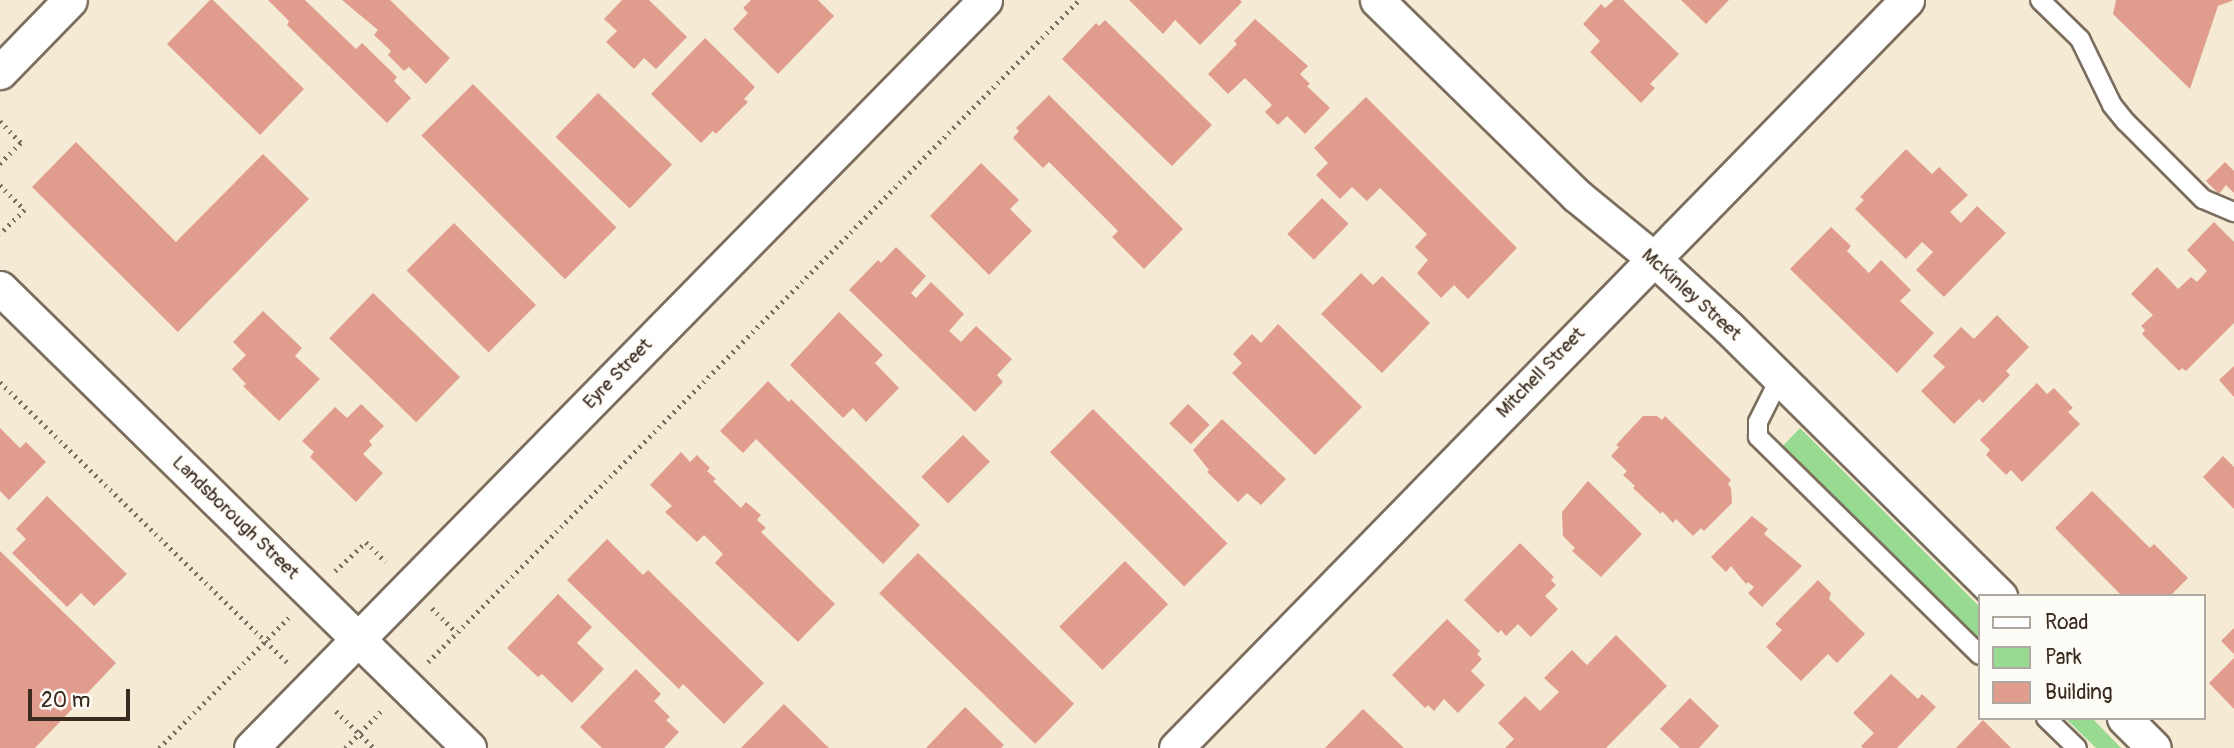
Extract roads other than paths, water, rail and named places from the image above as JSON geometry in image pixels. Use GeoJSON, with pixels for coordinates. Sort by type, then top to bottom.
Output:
{"type":"FeatureCollection","features":[{"type":"Feature","properties":{"kind":"street"},"geometry":{"type":"LineString","coordinates":[[0,72],[70,0]]}},
{"type":"Feature","properties":{"kind":"street","name":"Eyre Street"},"geometry":{"type":"LineString","coordinates":[[251,748],[985,0]]}},
{"type":"Feature","properties":{"kind":"street","name":"McKinley Street"},"geometry":{"type":"LineString","coordinates":[[1377,0],[1576,195],[1653,258],[1780,378],[1998,594]]}},
{"type":"Feature","properties":{"kind":"street","name":"Mitchell Street"},"geometry":{"type":"LineString","coordinates":[[1176,748],[1907,0]]}},
{"type":"Feature","properties":{"kind":"street","name":"Landsborough Street"},"geometry":{"type":"LineString","coordinates":[[0,288],[469,748]]}},
{"type":"Feature","properties":{"kind":"street"},"geometry":{"type":"LineString","coordinates":[[2126,720],[2154,748]]}},
{"type":"Feature","properties":{"kind":"lane"},"geometry":{"type":"LineString","coordinates":[[2040,0],[2080,39],[2112,105],[2126,122],[2203,199],[2234,212]]}},
{"type":"Feature","properties":{"kind":"lane"},"geometry":{"type":"LineString","coordinates":[[1780,378],[1758,422],[1758,437],[1979,653]]}},
{"type":"Feature","properties":{"kind":"lane"},"geometry":{"type":"LineString","coordinates":[[2048,720],[2077,748]]}}]}
